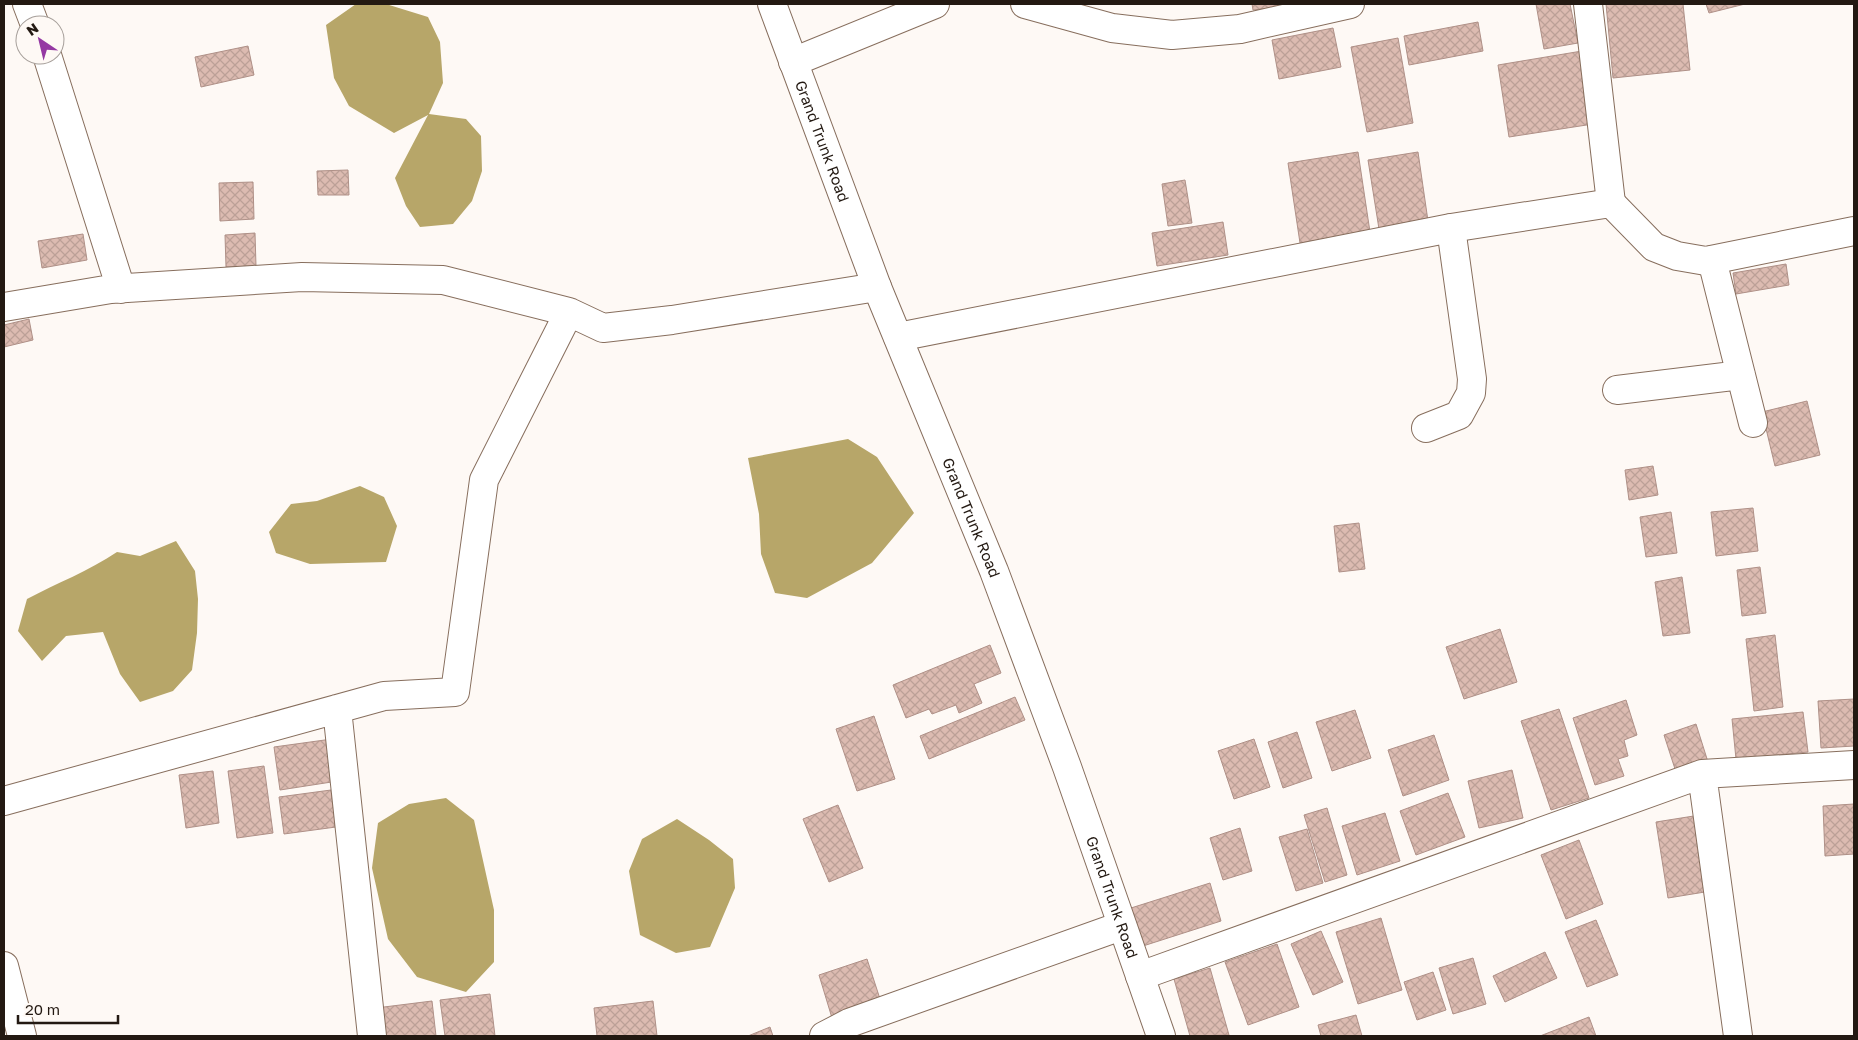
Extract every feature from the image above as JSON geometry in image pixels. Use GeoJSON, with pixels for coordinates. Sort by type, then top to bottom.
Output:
{"type":"FeatureCollection","features":[{"type":"Feature","properties":{"kind":"street","name":"Grand Trunk Road"},"geometry":{"type":"LineString","coordinates":[[772,4],[877,287],[994,572],[1161,1036]]}},
{"type":"Feature","properties":{"kind":"street"},"geometry":{"type":"LineString","coordinates":[[793,62],[935,4]]}},
{"type":"Feature","properties":{"kind":"street"},"geometry":{"type":"LineString","coordinates":[[1025,4],[1112,28],[1172,35],[1240,29],[1350,4]]}},
{"type":"Feature","properties":{"kind":"street"},"geometry":{"type":"LineString","coordinates":[[1588,4],[1611,203],[1654,247],[1677,256],[1706,261],[1854,231]]}},
{"type":"Feature","properties":{"kind":"street"},"geometry":{"type":"LineString","coordinates":[[49,65],[121,289]]}},
{"type":"Feature","properties":{"kind":"street"},"geometry":{"type":"LineString","coordinates":[[898,337],[1451,228],[1611,203]]}},
{"type":"Feature","properties":{"kind":"street"},"geometry":{"type":"LineString","coordinates":[[1426,428],[1459,415],[1471,392],[1472,379],[1451,228]]}},
{"type":"Feature","properties":{"kind":"street"},"geometry":{"type":"LineString","coordinates":[[1712,260],[1753,423]]}},
{"type":"Feature","properties":{"kind":"street"},"geometry":{"type":"LineString","coordinates":[[4,307],[121,289],[302,277],[443,280],[569,312],[603,328],[672,320],[877,287]]}},
{"type":"Feature","properties":{"kind":"street"},"geometry":{"type":"LineString","coordinates":[[4,801],[384,696],[456,692],[484,480],[569,312]]}},
{"type":"Feature","properties":{"kind":"street"},"geometry":{"type":"LineString","coordinates":[[1617,390],[1741,375]]}},
{"type":"Feature","properties":{"kind":"street"},"geometry":{"type":"LineString","coordinates":[[337,708],[372,1036]]}},
{"type":"Feature","properties":{"kind":"street"},"geometry":{"type":"LineString","coordinates":[[1140,976],[1702,774],[1854,765]]}},
{"type":"Feature","properties":{"kind":"street"},"geometry":{"type":"LineString","coordinates":[[1702,774],[1738,1036]]}},
{"type":"Feature","properties":{"kind":"street"},"geometry":{"type":"LineString","coordinates":[[824,1036],[848,1023],[1121,926]]}},
{"type":"Feature","properties":{"kind":"street"},"geometry":{"type":"LineString","coordinates":[[4,966],[22,1036]]}},
{"type":"Feature","properties":{"kind":"shaded area"},"geometry":{"type":"Polygon","coordinates":[[[356,4],[386,4],[428,17],[440,42],[443,83],[429,114],[466,119],[481,136],[482,171],[472,201],[453,224],[420,227],[406,206],[395,178],[428,115],[394,133],[349,106],[334,78],[326,25],[356,4]]]}},
{"type":"Feature","properties":{"kind":"shaded area"},"geometry":{"type":"Polygon","coordinates":[[[848,439],[877,457],[914,513],[872,563],[807,598],[775,593],[761,554],[759,514],[748,458],[848,439]]]}},
{"type":"Feature","properties":{"kind":"shaded area"},"geometry":{"type":"Polygon","coordinates":[[[360,486],[384,497],[397,526],[386,562],[310,564],[276,553],[269,532],[291,504],[317,501],[360,486]]]}},
{"type":"Feature","properties":{"kind":"shaded area"},"geometry":{"type":"Polygon","coordinates":[[[176,541],[195,571],[198,599],[197,633],[192,670],[173,691],[140,702],[120,674],[103,632],[66,636],[42,661],[18,631],[27,599],[84,571],[117,552],[140,556],[176,541]]]}},
{"type":"Feature","properties":{"kind":"shaded area"},"geometry":{"type":"Polygon","coordinates":[[[446,798],[474,820],[494,910],[494,962],[466,992],[417,977],[388,939],[372,868],[378,823],[409,804],[446,798]]]}},
{"type":"Feature","properties":{"kind":"shaded area"},"geometry":{"type":"Polygon","coordinates":[[[677,819],[709,840],[733,859],[735,888],[710,947],[676,953],[640,935],[629,871],[642,839],[677,819]]]}},
{"type":"Feature","properties":{"kind":"building"},"geometry":{"type":"Polygon","coordinates":[[[1252,4],[1304,4],[1253,10],[1252,4]]]}},
{"type":"Feature","properties":{"kind":"building"},"geometry":{"type":"Polygon","coordinates":[[[1536,4],[1570,4],[1578,43],[1544,49],[1536,4]]]}},
{"type":"Feature","properties":{"kind":"building"},"geometry":{"type":"Polygon","coordinates":[[[1606,4],[1683,4],[1690,70],[1613,78],[1606,4]]]}},
{"type":"Feature","properties":{"kind":"building"},"geometry":{"type":"Polygon","coordinates":[[[1706,4],[1745,4],[1709,13],[1706,4]]]}},
{"type":"Feature","properties":{"kind":"building"},"geometry":{"type":"Polygon","coordinates":[[[1478,22],[1483,51],[1409,65],[1404,36],[1478,22]]]}},
{"type":"Feature","properties":{"kind":"building"},"geometry":{"type":"Polygon","coordinates":[[[1333,28],[1341,67],[1279,79],[1272,40],[1333,28]]]}},
{"type":"Feature","properties":{"kind":"building"},"geometry":{"type":"Polygon","coordinates":[[[1398,38],[1413,123],[1367,132],[1351,47],[1398,38]]]}},
{"type":"Feature","properties":{"kind":"building"},"geometry":{"type":"Polygon","coordinates":[[[248,46],[254,75],[201,87],[195,57],[248,46]]]}},
{"type":"Feature","properties":{"kind":"building"},"geometry":{"type":"Polygon","coordinates":[[[1582,51],[1593,124],[1509,137],[1498,65],[1582,51]]]}},
{"type":"Feature","properties":{"kind":"building"},"geometry":{"type":"Polygon","coordinates":[[[1358,152],[1370,232],[1300,243],[1288,163],[1358,152]]]}},
{"type":"Feature","properties":{"kind":"building"},"geometry":{"type":"Polygon","coordinates":[[[1418,152],[1428,221],[1379,229],[1368,160],[1418,152]]]}},
{"type":"Feature","properties":{"kind":"building"},"geometry":{"type":"Polygon","coordinates":[[[348,170],[349,195],[318,195],[317,171],[348,170]]]}},
{"type":"Feature","properties":{"kind":"building"},"geometry":{"type":"Polygon","coordinates":[[[1185,180],[1192,223],[1168,226],[1162,184],[1185,180]]]}},
{"type":"Feature","properties":{"kind":"building"},"geometry":{"type":"Polygon","coordinates":[[[253,182],[254,219],[220,221],[219,183],[253,182]]]}},
{"type":"Feature","properties":{"kind":"building"},"geometry":{"type":"Polygon","coordinates":[[[1223,222],[1228,255],[1157,266],[1152,233],[1223,222]]]}},
{"type":"Feature","properties":{"kind":"building"},"geometry":{"type":"Polygon","coordinates":[[[255,233],[256,266],[226,267],[225,235],[255,233]]]}},
{"type":"Feature","properties":{"kind":"building"},"geometry":{"type":"Polygon","coordinates":[[[83,234],[87,260],[42,268],[38,241],[83,234]]]}},
{"type":"Feature","properties":{"kind":"building"},"geometry":{"type":"Polygon","coordinates":[[[1786,264],[1789,285],[1736,294],[1733,273],[1786,264]]]}},
{"type":"Feature","properties":{"kind":"building"},"geometry":{"type":"Polygon","coordinates":[[[29,319],[33,340],[4,347],[4,325],[29,319]]]}},
{"type":"Feature","properties":{"kind":"building"},"geometry":{"type":"Polygon","coordinates":[[[1807,401],[1820,455],[1775,466],[1762,412],[1807,401]]]}},
{"type":"Feature","properties":{"kind":"building"},"geometry":{"type":"Polygon","coordinates":[[[1653,466],[1658,495],[1629,500],[1625,470],[1653,466]]]}},
{"type":"Feature","properties":{"kind":"building"},"geometry":{"type":"Polygon","coordinates":[[[1753,508],[1758,551],[1716,556],[1711,512],[1753,508]]]}},
{"type":"Feature","properties":{"kind":"building"},"geometry":{"type":"Polygon","coordinates":[[[1671,512],[1677,553],[1646,557],[1640,517],[1671,512]]]}},
{"type":"Feature","properties":{"kind":"building"},"geometry":{"type":"Polygon","coordinates":[[[1359,523],[1365,569],[1339,572],[1334,526],[1359,523]]]}},
{"type":"Feature","properties":{"kind":"building"},"geometry":{"type":"Polygon","coordinates":[[[1760,567],[1766,613],[1742,616],[1737,570],[1760,567]]]}},
{"type":"Feature","properties":{"kind":"building"},"geometry":{"type":"Polygon","coordinates":[[[1682,577],[1690,633],[1663,636],[1655,582],[1682,577]]]}},
{"type":"Feature","properties":{"kind":"building"},"geometry":{"type":"Polygon","coordinates":[[[1500,629],[1517,682],[1464,699],[1446,647],[1500,629]]]}},
{"type":"Feature","properties":{"kind":"building"},"geometry":{"type":"Polygon","coordinates":[[[1775,635],[1783,707],[1754,711],[1746,639],[1775,635]]]}},
{"type":"Feature","properties":{"kind":"building"},"geometry":{"type":"Polygon","coordinates":[[[990,645],[1001,673],[974,684],[982,703],[959,713],[956,705],[932,714],[929,709],[906,718],[893,685],[990,645]]]}},
{"type":"Feature","properties":{"kind":"building"},"geometry":{"type":"Polygon","coordinates":[[[1015,697],[1025,720],[929,759],[920,736],[1015,697]]]}},
{"type":"Feature","properties":{"kind":"building"},"geometry":{"type":"Polygon","coordinates":[[[1854,699],[1854,746],[1821,748],[1818,701],[1854,699]]]}},
{"type":"Feature","properties":{"kind":"building"},"geometry":{"type":"Polygon","coordinates":[[[1626,700],[1637,735],[1624,740],[1628,756],[1618,759],[1624,776],[1595,785],[1573,718],[1626,700]]]}},
{"type":"Feature","properties":{"kind":"building"},"geometry":{"type":"Polygon","coordinates":[[[1559,709],[1589,798],[1551,810],[1521,721],[1559,709]]]}},
{"type":"Feature","properties":{"kind":"building"},"geometry":{"type":"Polygon","coordinates":[[[1355,710],[1371,758],[1332,771],[1316,722],[1355,710]]]}},
{"type":"Feature","properties":{"kind":"building"},"geometry":{"type":"Polygon","coordinates":[[[1803,712],[1808,752],[1736,759],[1732,719],[1803,712]]]}},
{"type":"Feature","properties":{"kind":"building"},"geometry":{"type":"Polygon","coordinates":[[[874,716],[895,779],[857,791],[836,729],[874,716]]]}},
{"type":"Feature","properties":{"kind":"building"},"geometry":{"type":"Polygon","coordinates":[[[1696,724],[1708,762],[1676,772],[1664,735],[1696,724]]]}},
{"type":"Feature","properties":{"kind":"building"},"geometry":{"type":"Polygon","coordinates":[[[1297,732],[1312,778],[1283,788],[1268,742],[1297,732]]]}},
{"type":"Feature","properties":{"kind":"building"},"geometry":{"type":"Polygon","coordinates":[[[1434,735],[1449,780],[1403,796],[1388,750],[1434,735]]]}},
{"type":"Feature","properties":{"kind":"building"},"geometry":{"type":"Polygon","coordinates":[[[332,739],[338,781],[280,790],[274,747],[332,739]]]}},
{"type":"Feature","properties":{"kind":"building"},"geometry":{"type":"Polygon","coordinates":[[[1254,739],[1270,787],[1234,799],[1218,751],[1254,739]]]}},
{"type":"Feature","properties":{"kind":"building"},"geometry":{"type":"Polygon","coordinates":[[[264,766],[273,833],[237,838],[228,771],[264,766]]]}},
{"type":"Feature","properties":{"kind":"building"},"geometry":{"type":"Polygon","coordinates":[[[1512,770],[1523,818],[1479,828],[1468,781],[1512,770]]]}},
{"type":"Feature","properties":{"kind":"building"},"geometry":{"type":"Polygon","coordinates":[[[213,771],[219,823],[186,828],[179,775],[213,771]]]}},
{"type":"Feature","properties":{"kind":"building"},"geometry":{"type":"Polygon","coordinates":[[[331,790],[336,827],[284,834],[279,797],[331,790]]]}},
{"type":"Feature","properties":{"kind":"building"},"geometry":{"type":"Polygon","coordinates":[[[1448,793],[1465,837],[1416,855],[1400,811],[1448,793]]]}},
{"type":"Feature","properties":{"kind":"building"},"geometry":{"type":"Polygon","coordinates":[[[1854,804],[1854,854],[1825,856],[1823,806],[1854,804]]]}},
{"type":"Feature","properties":{"kind":"building"},"geometry":{"type":"Polygon","coordinates":[[[838,805],[863,868],[829,882],[803,819],[838,805]]]}},
{"type":"Feature","properties":{"kind":"building"},"geometry":{"type":"Polygon","coordinates":[[[1327,808],[1347,875],[1325,882],[1304,815],[1327,808]]]}},
{"type":"Feature","properties":{"kind":"building"},"geometry":{"type":"Polygon","coordinates":[[[1385,813],[1400,861],[1357,875],[1342,826],[1385,813]]]}},
{"type":"Feature","properties":{"kind":"building"},"geometry":{"type":"Polygon","coordinates":[[[1700,815],[1711,891],[1668,898],[1656,822],[1700,815]]]}},
{"type":"Feature","properties":{"kind":"building"},"geometry":{"type":"Polygon","coordinates":[[[1240,828],[1252,871],[1223,880],[1210,838],[1240,828]]]}},
{"type":"Feature","properties":{"kind":"building"},"geometry":{"type":"Polygon","coordinates":[[[1307,829],[1323,883],[1296,891],[1279,837],[1307,829]]]}},
{"type":"Feature","properties":{"kind":"building"},"geometry":{"type":"Polygon","coordinates":[[[1579,840],[1603,904],[1566,919],[1541,855],[1579,840]]]}},
{"type":"Feature","properties":{"kind":"building"},"geometry":{"type":"Polygon","coordinates":[[[1210,883],[1221,921],[1143,946],[1131,908],[1210,883]]]}},
{"type":"Feature","properties":{"kind":"building"},"geometry":{"type":"Polygon","coordinates":[[[1381,918],[1402,990],[1358,1004],[1336,932],[1381,918]]]}},
{"type":"Feature","properties":{"kind":"building"},"geometry":{"type":"Polygon","coordinates":[[[1596,920],[1618,975],[1587,987],[1565,932],[1596,920]]]}},
{"type":"Feature","properties":{"kind":"building"},"geometry":{"type":"Polygon","coordinates":[[[1321,931],[1343,982],[1313,995],[1291,944],[1321,931]]]}},
{"type":"Feature","properties":{"kind":"building"},"geometry":{"type":"Polygon","coordinates":[[[1277,944],[1299,1007],[1248,1025],[1225,962],[1277,944]]]}},
{"type":"Feature","properties":{"kind":"building"},"geometry":{"type":"Polygon","coordinates":[[[1545,952],[1557,978],[1505,1002],[1493,976],[1545,952]]]}},
{"type":"Feature","properties":{"kind":"building"},"geometry":{"type":"Polygon","coordinates":[[[1473,958],[1486,1004],[1453,1014],[1439,968],[1473,958]]]}},
{"type":"Feature","properties":{"kind":"building"},"geometry":{"type":"Polygon","coordinates":[[[867,959],[881,1002],[832,1018],[819,975],[867,959]]]}},
{"type":"Feature","properties":{"kind":"building"},"geometry":{"type":"Polygon","coordinates":[[[1210,968],[1229,1035],[1190,1036],[1174,979],[1210,968]]]}},
{"type":"Feature","properties":{"kind":"building"},"geometry":{"type":"Polygon","coordinates":[[[1433,972],[1446,1010],[1417,1020],[1404,982],[1433,972]]]}},
{"type":"Feature","properties":{"kind":"building"},"geometry":{"type":"Polygon","coordinates":[[[490,994],[495,1036],[445,1036],[440,1000],[490,994]]]}},
{"type":"Feature","properties":{"kind":"building"},"geometry":{"type":"Polygon","coordinates":[[[432,1001],[436,1036],[379,1036],[376,1008],[432,1001]]]}},
{"type":"Feature","properties":{"kind":"building"},"geometry":{"type":"Polygon","coordinates":[[[653,1001],[657,1036],[597,1036],[594,1008],[653,1001]]]}},
{"type":"Feature","properties":{"kind":"building"},"geometry":{"type":"Polygon","coordinates":[[[1356,1015],[1362,1036],[1321,1036],[1318,1025],[1356,1015]]]}},
{"type":"Feature","properties":{"kind":"building"},"geometry":{"type":"Polygon","coordinates":[[[1589,1017],[1596,1036],[1540,1036],[1589,1017]]]}},
{"type":"Feature","properties":{"kind":"building"},"geometry":{"type":"Polygon","coordinates":[[[770,1027],[773,1036],[748,1036],[770,1027]]]}}]}
